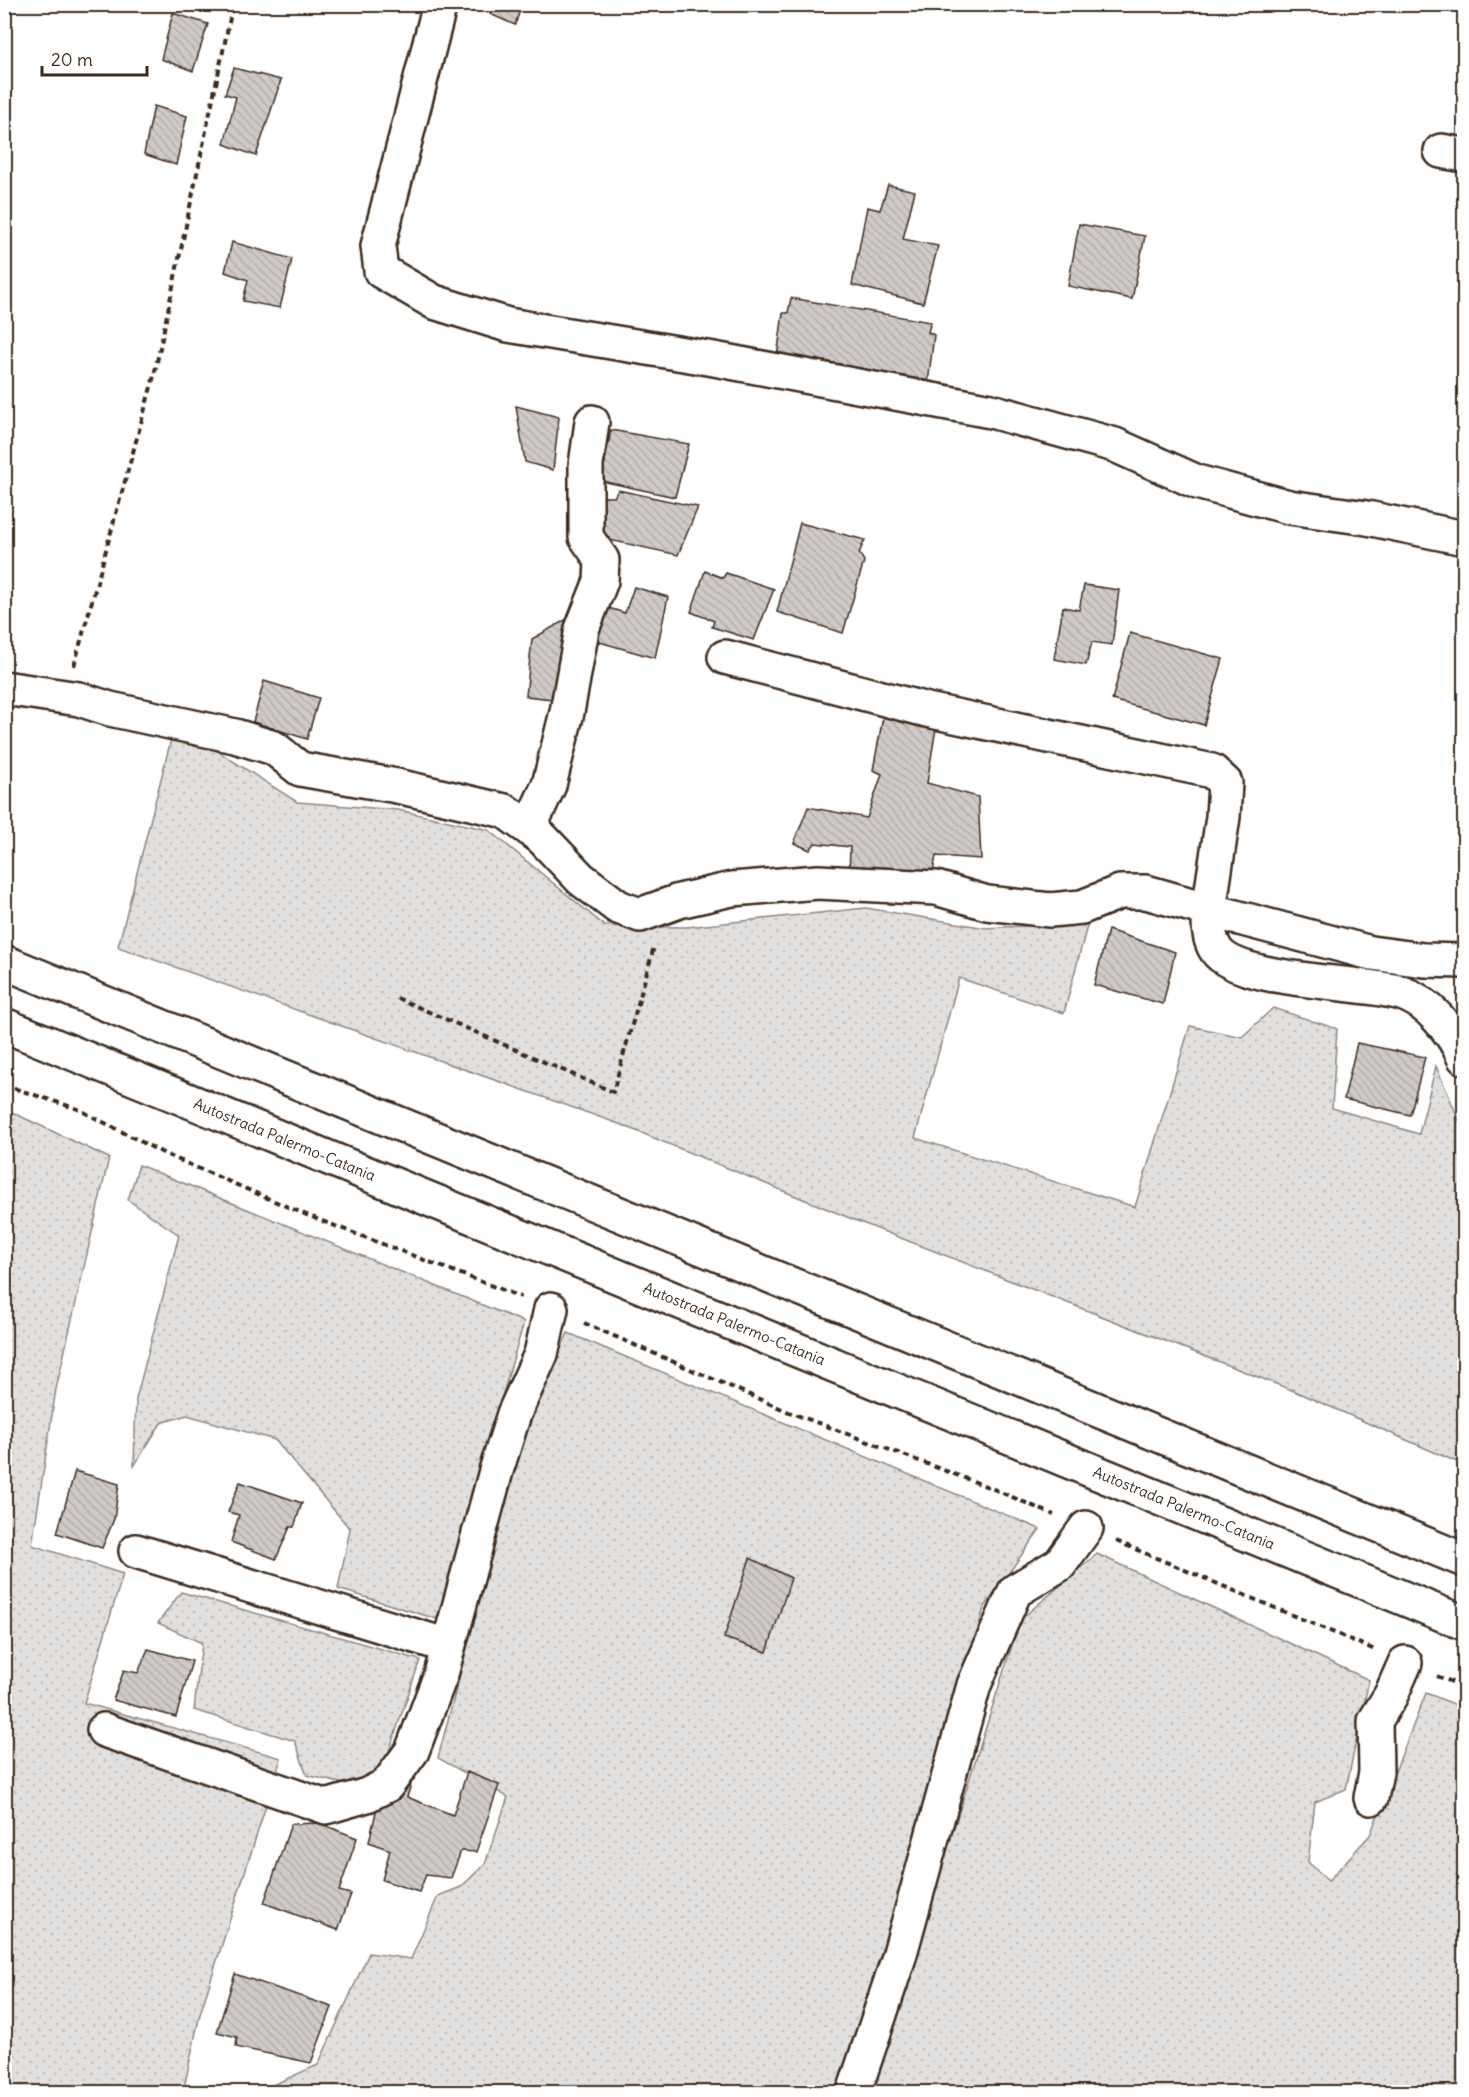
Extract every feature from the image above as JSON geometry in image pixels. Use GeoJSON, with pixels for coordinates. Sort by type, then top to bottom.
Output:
{"type":"FeatureCollection","features":[{"type":"Feature","properties":{"kind":"main road"},"geometry":{"type":"LineString","coordinates":[[440,4],[378,246],[381,270],[434,302],[508,325],[714,359],[991,411],[1115,446],[1197,483],[1288,507],[1366,518],[1464,538]]}},
{"type":"Feature","properties":{"kind":"main road"},"geometry":{"type":"LineString","coordinates":[[529,828],[549,785],[567,712],[582,629],[602,580],[602,560],[586,537],[586,465],[592,422]]}},
{"type":"Feature","properties":{"kind":"main road"},"geometry":{"type":"LineString","coordinates":[[725,657],[927,710],[1212,771],[1225,783],[1223,817],[1209,910],[1209,936],[1216,952],[1232,964],[1304,981],[1402,993],[1430,1008],[1464,1057]]}},
{"type":"Feature","properties":{"kind":"main road"},"geometry":{"type":"LineString","coordinates":[[4,688],[65,697],[255,742],[274,748],[300,769],[397,786],[505,811],[542,838],[581,879],[618,907],[640,915],[732,889],[818,882],[936,888],[987,903],[1050,910],[1082,907],[1120,892],[1146,892],[1371,953],[1424,960],[1464,961]]}},
{"type":"Feature","properties":{"kind":"main road"},"geometry":{"type":"LineString","coordinates":[[4,962],[1464,1560]]}},
{"type":"Feature","properties":{"kind":"main road","name":"Autostrada Palermo-Catania"},"geometry":{"type":"LineString","coordinates":[[4,1025],[1464,1623]]}},
{"type":"Feature","properties":{"kind":"main road"},"geometry":{"type":"LineString","coordinates":[[104,1730],[326,1807],[367,1795],[387,1785],[412,1751],[441,1674],[496,1471],[514,1414],[541,1354],[550,1309]]}},
{"type":"Feature","properties":{"kind":"main road"},"geometry":{"type":"LineString","coordinates":[[854,2092],[899,1957],[974,1685],[1015,1591],[1060,1564],[1086,1528]]}},
{"type":"Feature","properties":{"kind":"main road"},"geometry":{"type":"LineString","coordinates":[[136,1551],[448,1646]]}},
{"type":"Feature","properties":{"kind":"main road"},"geometry":{"type":"LineString","coordinates":[[1371,1798],[1376,1772],[1375,1722],[1391,1695],[1405,1663]]}},
{"type":"Feature","properties":{"kind":"path"},"geometry":{"type":"LineString","coordinates":[[65,697],[151,387],[233,4]]}},
{"type":"Feature","properties":{"kind":"path"},"geometry":{"type":"LineString","coordinates":[[397,998],[613,1092],[666,906]]}},
{"type":"Feature","properties":{"kind":"path"},"geometry":{"type":"LineString","coordinates":[[4,1085],[78,1109],[165,1154],[309,1216],[550,1309],[789,1412],[991,1488],[1303,1622],[1464,1687]]}},
{"type":"Feature","properties":{"kind":"shaded area"},"geometry":{"type":"Polygon","coordinates":[[[175,724],[297,802],[398,810],[489,830],[605,926],[687,927],[866,908],[986,928],[1088,922],[1064,1013],[959,978],[915,1138],[1135,1207],[1190,1026],[1242,1037],[1273,1008],[1337,1029],[1332,1108],[1419,1134],[1436,1066],[1464,1132],[1464,1465],[1294,1391],[857,1221],[622,1125],[118,947],[175,724]]]}},
{"type":"Feature","properties":{"kind":"shaded area"},"geometry":{"type":"Polygon","coordinates":[[[5,1109],[109,1158],[56,1389],[32,1545],[123,1574],[84,1703],[281,1758],[200,2014],[183,2092],[5,2092],[5,1109]]]}},
{"type":"Feature","properties":{"kind":"shaded area"},"geometry":{"type":"Polygon","coordinates":[[[139,1165],[524,1322],[437,1619],[338,1589],[350,1529],[275,1440],[187,1415],[161,1423],[134,1466],[136,1399],[179,1235],[128,1200],[139,1165]]]}},
{"type":"Feature","properties":{"kind":"shaded area"},"geometry":{"type":"Polygon","coordinates":[[[568,1333],[1040,1529],[984,1608],[878,1964],[836,2092],[257,2092],[318,2065],[369,1953],[411,1959],[438,1896],[461,1887],[485,1864],[508,1797],[438,1758],[524,1431],[568,1333]]]}},
{"type":"Feature","properties":{"kind":"shaded area"},"geometry":{"type":"Polygon","coordinates":[[[1097,1554],[1369,1680],[1346,1789],[1315,1802],[1308,1862],[1328,1881],[1370,1835],[1426,1693],[1464,1708],[1464,2092],[870,2092],[1020,1620],[1097,1554]]]}},
{"type":"Feature","properties":{"kind":"shaded area"},"geometry":{"type":"Polygon","coordinates":[[[181,1592],[420,1660],[385,1763],[352,1786],[307,1775],[295,1741],[194,1710],[202,1643],[158,1623],[181,1592]]]}},
{"type":"Feature","properties":{"kind":"building"},"geometry":{"type":"Polygon","coordinates":[[[490,4],[522,4],[515,25],[490,14],[490,4]]]}},
{"type":"Feature","properties":{"kind":"building"},"geometry":{"type":"Polygon","coordinates":[[[173,13],[208,24],[193,71],[161,59],[173,13]]]}},
{"type":"Feature","properties":{"kind":"building"},"geometry":{"type":"Polygon","coordinates":[[[234,68],[281,80],[256,156],[224,144],[236,97],[225,94],[234,68]]]}},
{"type":"Feature","properties":{"kind":"building"},"geometry":{"type":"Polygon","coordinates":[[[154,106],[187,116],[176,165],[144,154],[154,106]]]}},
{"type":"Feature","properties":{"kind":"building"},"geometry":{"type":"Polygon","coordinates":[[[888,185],[915,191],[903,239],[938,246],[923,303],[852,285],[867,207],[880,210],[888,185]]]}},
{"type":"Feature","properties":{"kind":"building"},"geometry":{"type":"Polygon","coordinates":[[[1079,224],[1145,236],[1132,299],[1068,286],[1079,224]]]}},
{"type":"Feature","properties":{"kind":"building"},"geometry":{"type":"Polygon","coordinates":[[[232,242],[292,259],[280,308],[243,301],[248,280],[225,272],[232,242]]]}},
{"type":"Feature","properties":{"kind":"building"},"geometry":{"type":"Polygon","coordinates":[[[791,298],[931,322],[928,332],[934,335],[927,391],[776,364],[783,313],[788,313],[791,298]]]}},
{"type":"Feature","properties":{"kind":"building"},"geometry":{"type":"Polygon","coordinates":[[[516,406],[559,417],[553,470],[525,462],[516,406]]]}},
{"type":"Feature","properties":{"kind":"building"},"geometry":{"type":"Polygon","coordinates":[[[611,430],[689,444],[675,497],[601,481],[611,430]]]}},
{"type":"Feature","properties":{"kind":"building"},"geometry":{"type":"Polygon","coordinates":[[[1464,469],[1464,515],[1457,514],[1464,469]]]}},
{"type":"Feature","properties":{"kind":"building"},"geometry":{"type":"Polygon","coordinates":[[[618,490],[698,507],[678,555],[596,537],[604,497],[614,497],[618,490]]]}},
{"type":"Feature","properties":{"kind":"building"},"geometry":{"type":"Polygon","coordinates":[[[800,523],[865,540],[859,553],[864,561],[843,633],[777,612],[800,523]]]}},
{"type":"Feature","properties":{"kind":"building"},"geometry":{"type":"Polygon","coordinates":[[[705,571],[723,578],[726,573],[774,589],[754,640],[712,627],[714,621],[691,612],[705,571]]]}},
{"type":"Feature","properties":{"kind":"building"},"geometry":{"type":"Polygon","coordinates":[[[1084,585],[1119,590],[1112,645],[1092,642],[1086,665],[1054,659],[1063,607],[1079,610],[1084,585]]]}},
{"type":"Feature","properties":{"kind":"building"},"geometry":{"type":"Polygon","coordinates":[[[634,587],[668,597],[655,658],[596,641],[605,607],[625,613],[634,587]]]}},
{"type":"Feature","properties":{"kind":"building"},"geometry":{"type":"Polygon","coordinates":[[[567,619],[561,700],[526,696],[532,639],[567,619]]]}},
{"type":"Feature","properties":{"kind":"building"},"geometry":{"type":"Polygon","coordinates":[[[1130,633],[1223,659],[1204,725],[1112,700],[1130,633]]]}},
{"type":"Feature","properties":{"kind":"building"},"geometry":{"type":"Polygon","coordinates":[[[264,681],[319,698],[307,739],[253,722],[264,681]]]}},
{"type":"Feature","properties":{"kind":"building"},"geometry":{"type":"Polygon","coordinates":[[[883,717],[936,728],[927,783],[978,797],[981,859],[936,856],[932,877],[849,874],[850,847],[815,843],[810,850],[794,843],[808,807],[867,818],[882,774],[873,770],[883,717]]]}},
{"type":"Feature","properties":{"kind":"building"},"geometry":{"type":"Polygon","coordinates":[[[1108,930],[1175,952],[1163,1004],[1094,985],[1108,930]]]}},
{"type":"Feature","properties":{"kind":"building"},"geometry":{"type":"Polygon","coordinates":[[[1357,1043],[1425,1057],[1410,1115],[1344,1099],[1357,1043]]]}},
{"type":"Feature","properties":{"kind":"building"},"geometry":{"type":"Polygon","coordinates":[[[75,1471],[119,1484],[114,1519],[102,1548],[57,1533],[75,1471]]]}},
{"type":"Feature","properties":{"kind":"building"},"geometry":{"type":"Polygon","coordinates":[[[240,1482],[302,1503],[294,1527],[290,1527],[276,1559],[231,1542],[239,1515],[228,1512],[240,1482]]]}},
{"type":"Feature","properties":{"kind":"building"},"geometry":{"type":"Polygon","coordinates":[[[750,1558],[791,1578],[767,1652],[724,1638],[750,1558]]]}},
{"type":"Feature","properties":{"kind":"building"},"geometry":{"type":"Polygon","coordinates":[[[148,1649],[192,1661],[176,1717],[113,1700],[124,1670],[138,1673],[148,1649]]]}},
{"type":"Feature","properties":{"kind":"building"},"geometry":{"type":"Polygon","coordinates":[[[467,1772],[499,1785],[476,1852],[461,1851],[451,1878],[426,1875],[419,1892],[382,1880],[390,1850],[369,1842],[381,1790],[412,1781],[407,1797],[453,1815],[467,1772]]]}},
{"type":"Feature","properties":{"kind":"building"},"geometry":{"type":"Polygon","coordinates":[[[319,1823],[357,1838],[339,1891],[351,1894],[338,1930],[264,1903],[291,1824],[319,1823]]]}},
{"type":"Feature","properties":{"kind":"building"},"geometry":{"type":"Polygon","coordinates":[[[235,1974],[332,2007],[311,2063],[236,2047],[237,2037],[217,2032],[235,1974]]]}}]}
